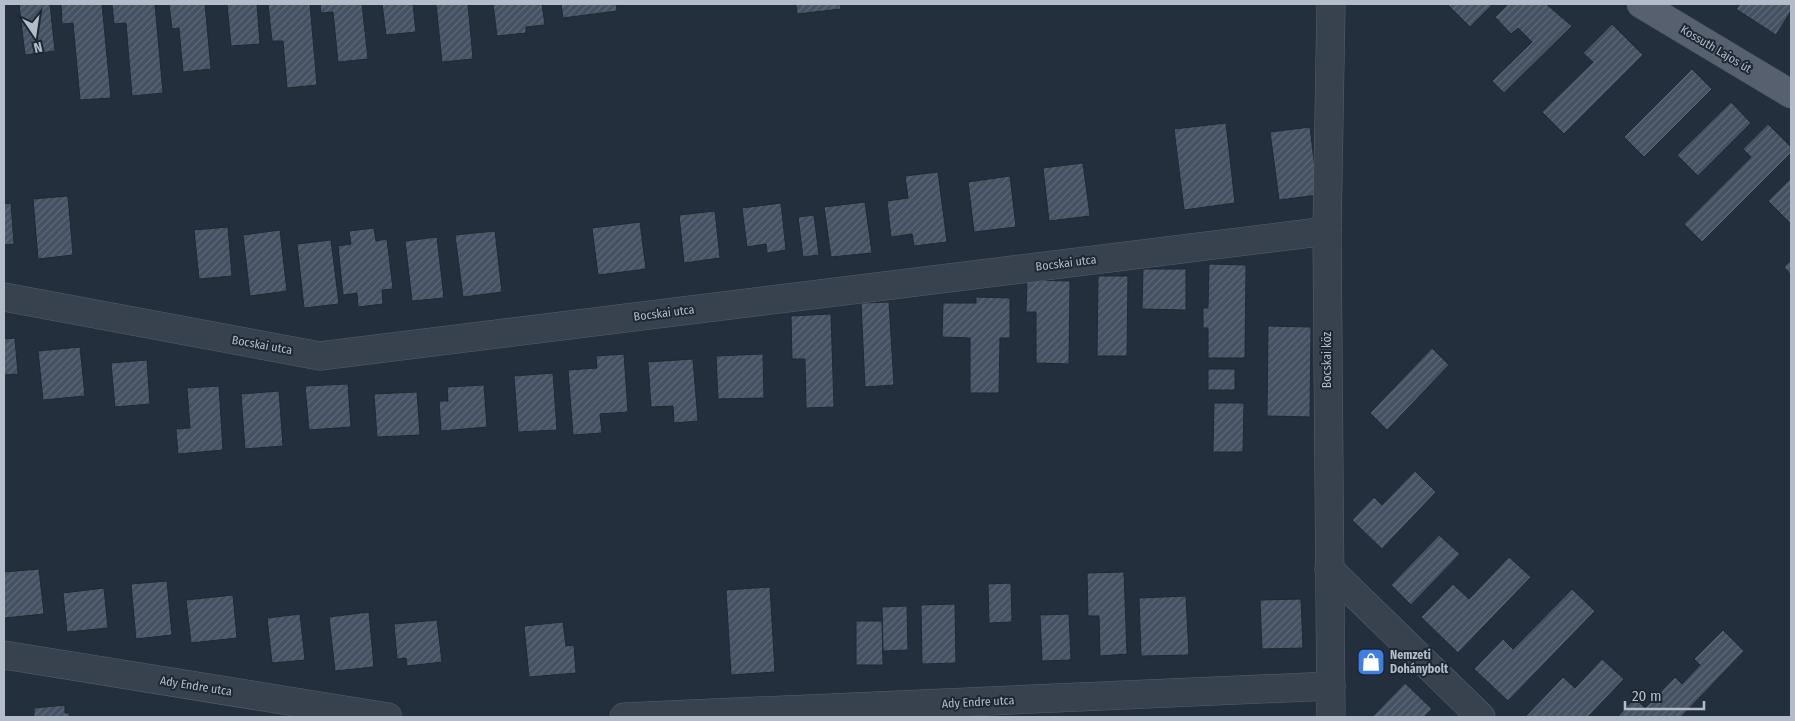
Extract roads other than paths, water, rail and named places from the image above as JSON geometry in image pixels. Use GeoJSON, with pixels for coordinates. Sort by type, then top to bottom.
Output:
{"type":"FeatureCollection","features":[{"type":"Feature","properties":{"kind":"main road","name":"Kossuth Lajos út"},"geometry":{"type":"LineString","coordinates":[[1641,4],[1791,94]]}},
{"type":"Feature","properties":{"kind":"street","name":"Bocskai köz"},"geometry":{"type":"LineString","coordinates":[[1331,4],[1327,231],[1331,717]]}},
{"type":"Feature","properties":{"kind":"street","name":"Bocskai utca"},"geometry":{"type":"LineString","coordinates":[[4,296],[320,356],[1327,231]]}},
{"type":"Feature","properties":{"kind":"street"},"geometry":{"type":"LineString","coordinates":[[1329,569],[1481,717]]}},
{"type":"Feature","properties":{"kind":"street","name":"Ady Endre utca"},"geometry":{"type":"LineString","coordinates":[[4,655],[388,717]]}},
{"type":"Feature","properties":{"kind":"street","name":"Ady Endre utca"},"geometry":{"type":"LineString","coordinates":[[624,717],[1331,686]]}},
{"type":"Feature","properties":{"kind":"place","name":"Nemzeti Dohánybolt"},"geometry":{"type":"Point","coordinates":[1371,662]}}]}
